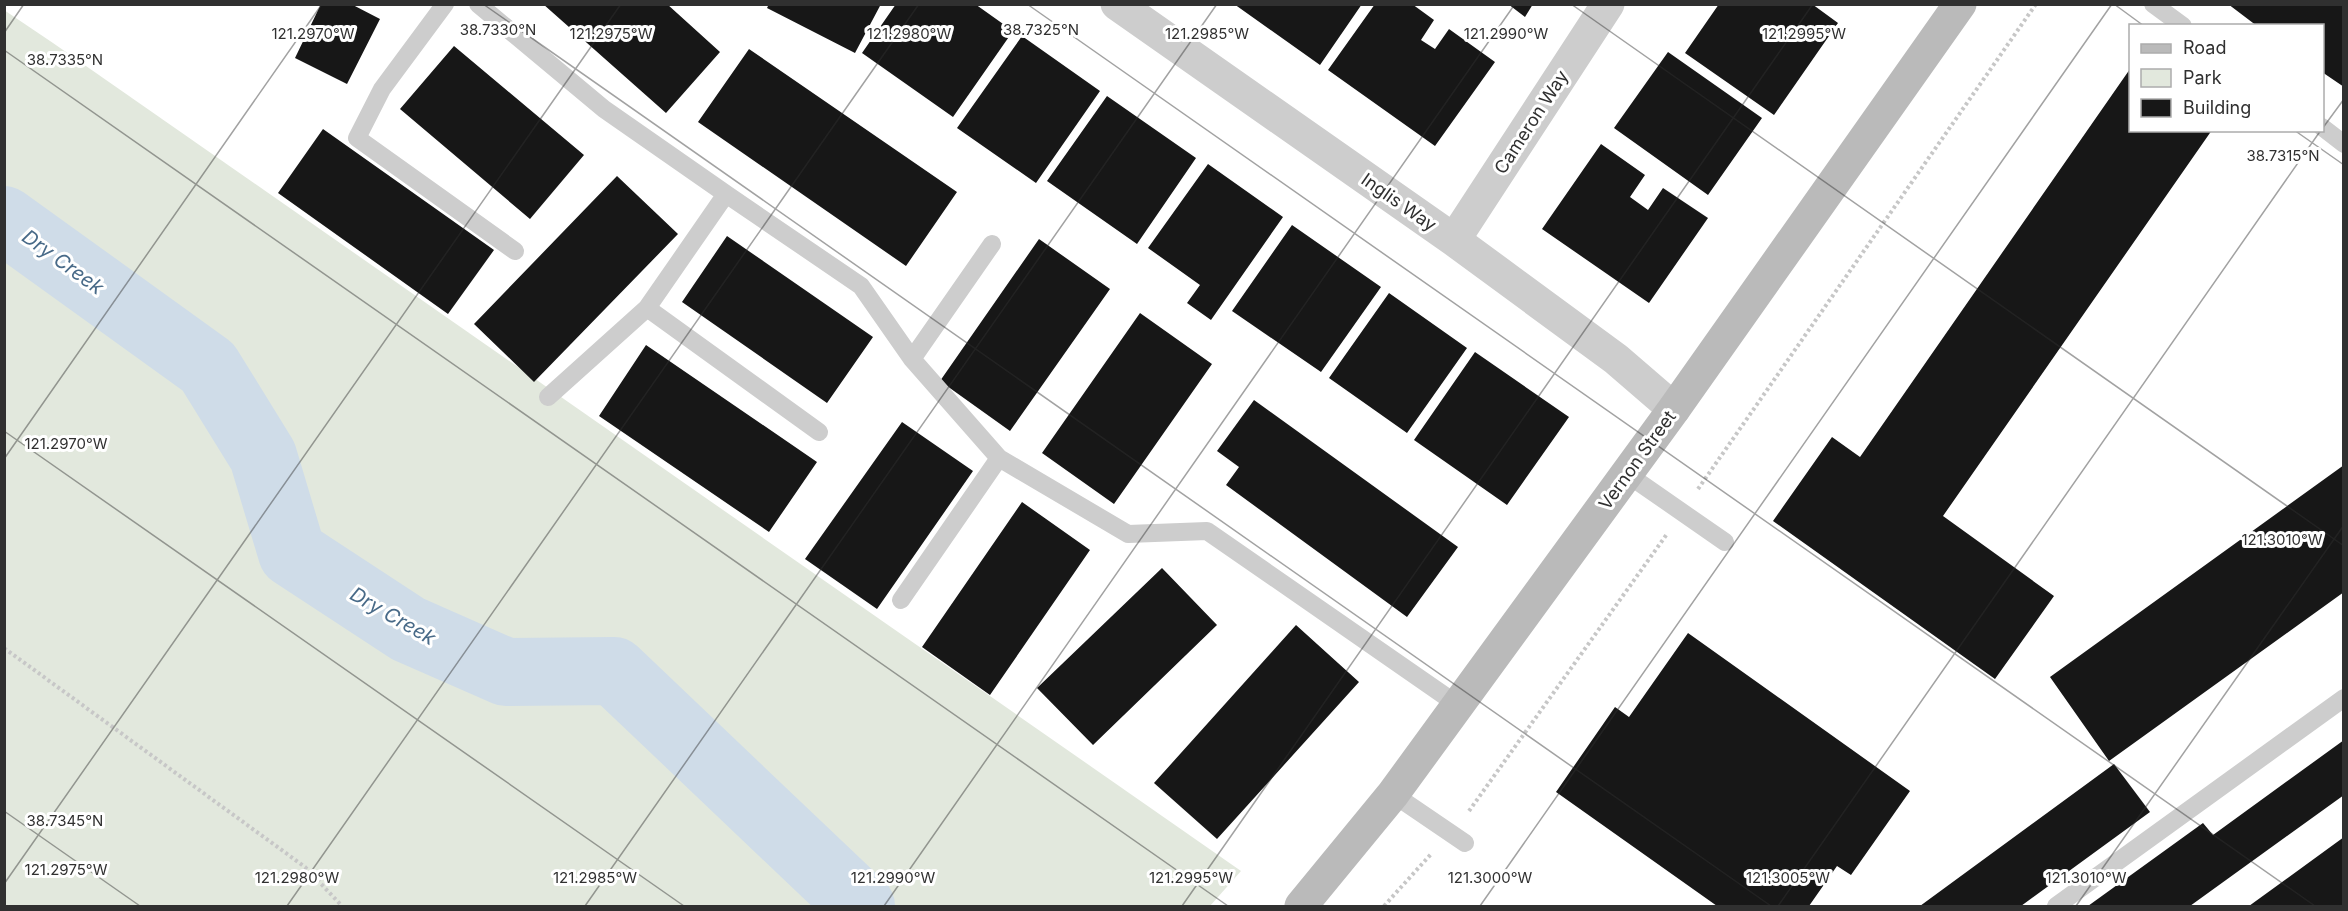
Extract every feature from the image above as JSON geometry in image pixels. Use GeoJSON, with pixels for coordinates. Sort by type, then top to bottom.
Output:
{"type":"FeatureCollection","features":[{"type":"Feature","properties":{"kind":"main road","name":"Vernon Street"},"geometry":{"type":"LineString","coordinates":[[1301,906],[1394,794],[1674,409],[1960,4]]}},
{"type":"Feature","properties":{"kind":"street","name":"Inglis Way"},"geometry":{"type":"LineString","coordinates":[[1117,4],[1454,240],[1616,359],[1674,409]]}},
{"type":"Feature","properties":{"kind":"street","name":"Cameron Way"},"geometry":{"type":"LineString","coordinates":[[1454,240],[1608,4]]}},
{"type":"Feature","properties":{"kind":"lane"},"geometry":{"type":"LineString","coordinates":[[445,4],[382,89],[357,138],[515,251]]}},
{"type":"Feature","properties":{"kind":"lane"},"geometry":{"type":"LineString","coordinates":[[477,4],[604,109],[861,286],[912,359],[999,458],[1128,534],[1207,531],[1458,705]]}},
{"type":"Feature","properties":{"kind":"lane"},"geometry":{"type":"LineString","coordinates":[[2153,4],[2180,24]]}},
{"type":"Feature","properties":{"kind":"lane"},"geometry":{"type":"LineString","coordinates":[[2324,129],[2343,144]]}},
{"type":"Feature","properties":{"kind":"lane"},"geometry":{"type":"LineString","coordinates":[[548,397],[647,308],[726,194]]}},
{"type":"Feature","properties":{"kind":"lane"},"geometry":{"type":"LineString","coordinates":[[912,359],[992,244]]}},
{"type":"Feature","properties":{"kind":"lane"},"geometry":{"type":"LineString","coordinates":[[647,308],[819,432]]}},
{"type":"Feature","properties":{"kind":"lane"},"geometry":{"type":"LineString","coordinates":[[901,600],[999,458]]}},
{"type":"Feature","properties":{"kind":"lane"},"geometry":{"type":"LineString","coordinates":[[1627,474],[1725,542]]}},
{"type":"Feature","properties":{"kind":"lane"},"geometry":{"type":"LineString","coordinates":[[2056,906],[2343,698]]}},
{"type":"Feature","properties":{"kind":"lane"},"geometry":{"type":"LineString","coordinates":[[1394,794],[1458,838]]}},
{"type":"Feature","properties":{"kind":"path"},"geometry":{"type":"LineString","coordinates":[[1384,906],[1458,838],[1513,753],[2036,4]]}},
{"type":"Feature","properties":{"kind":"path"},"geometry":{"type":"LineString","coordinates":[[4,648],[305,867],[342,906]]}},
{"type":"Feature","properties":{"kind":"green space"},"geometry":{"type":"Polygon","coordinates":[[[4,10],[1241,871],[1210,906],[5,906],[4,10]]]}},
{"type":"Feature","properties":{"kind":"building"},"geometry":{"type":"Polygon","coordinates":[[[321,4],[351,4],[380,19],[347,84],[295,58],[321,4]]]}},
{"type":"Feature","properties":{"kind":"building"},"geometry":{"type":"Polygon","coordinates":[[[543,4],[667,4],[720,52],[666,113],[543,4]]]}},
{"type":"Feature","properties":{"kind":"building"},"geometry":{"type":"Polygon","coordinates":[[[769,4],[881,4],[855,53],[767,8],[769,4]]]}},
{"type":"Feature","properties":{"kind":"building"},"geometry":{"type":"Polygon","coordinates":[[[896,4],[975,4],[1013,31],[953,117],[862,53],[896,4]]]}},
{"type":"Feature","properties":{"kind":"building"},"geometry":{"type":"Polygon","coordinates":[[[1234,4],[1362,4],[1320,65],[1234,4]]]}},
{"type":"Feature","properties":{"kind":"building"},"geometry":{"type":"Polygon","coordinates":[[[1375,4],[1412,4],[1434,20],[1421,40],[1435,49],[1449,29],[1495,62],[1435,146],[1328,70],[1375,4]]]}},
{"type":"Feature","properties":{"kind":"building"},"geometry":{"type":"Polygon","coordinates":[[[1508,4],[1533,4],[1525,17],[1508,4]]]}},
{"type":"Feature","properties":{"kind":"building"},"geometry":{"type":"Polygon","coordinates":[[[1719,4],[1812,4],[1838,23],[1774,115],[1685,53],[1719,4]]]}},
{"type":"Feature","properties":{"kind":"building"},"geometry":{"type":"Polygon","coordinates":[[[2228,4],[2344,4],[2344,87],[2324,73],[2324,24],[2254,24],[2228,4]]]}},
{"type":"Feature","properties":{"kind":"building"},"geometry":{"type":"Polygon","coordinates":[[[1022,36],[1100,91],[1036,183],[957,128],[1022,36]]]}},
{"type":"Feature","properties":{"kind":"building"},"geometry":{"type":"Polygon","coordinates":[[[454,46],[584,155],[530,219],[400,109],[454,46]]]}},
{"type":"Feature","properties":{"kind":"building"},"geometry":{"type":"Polygon","coordinates":[[[749,49],[957,192],[906,266],[698,122],[749,49]]]}},
{"type":"Feature","properties":{"kind":"building"},"geometry":{"type":"Polygon","coordinates":[[[1668,52],[1762,118],[1708,195],[1614,128],[1668,52]]]}},
{"type":"Feature","properties":{"kind":"building"},"geometry":{"type":"Polygon","coordinates":[[[2129,70],[2129,132],[2211,132],[1943,516],[2054,596],[1995,679],[1773,521],[1832,437],[1860,457],[2129,70]]]}},
{"type":"Feature","properties":{"kind":"building"},"geometry":{"type":"Polygon","coordinates":[[[1107,96],[1196,158],[1137,244],[1047,181],[1107,96]]]}},
{"type":"Feature","properties":{"kind":"building"},"geometry":{"type":"Polygon","coordinates":[[[323,129],[494,250],[448,314],[278,193],[323,129]]]}},
{"type":"Feature","properties":{"kind":"building"},"geometry":{"type":"Polygon","coordinates":[[[1601,144],[1645,175],[1630,197],[1648,210],[1663,188],[1708,218],[1649,303],[1542,229],[1601,144]]]}},
{"type":"Feature","properties":{"kind":"building"},"geometry":{"type":"Polygon","coordinates":[[[1208,164],[1283,217],[1211,320],[1187,303],[1200,285],[1148,248],[1208,164]]]}},
{"type":"Feature","properties":{"kind":"building"},"geometry":{"type":"Polygon","coordinates":[[[617,176],[678,234],[534,382],[474,324],[617,176]]]}},
{"type":"Feature","properties":{"kind":"building"},"geometry":{"type":"Polygon","coordinates":[[[1292,225],[1381,287],[1321,372],[1232,311],[1292,225]]]}},
{"type":"Feature","properties":{"kind":"building"},"geometry":{"type":"Polygon","coordinates":[[[727,236],[873,337],[827,403],[682,302],[727,236]]]}},
{"type":"Feature","properties":{"kind":"building"},"geometry":{"type":"Polygon","coordinates":[[[1039,239],[1110,289],[1010,431],[940,381],[1039,239]]]}},
{"type":"Feature","properties":{"kind":"building"},"geometry":{"type":"Polygon","coordinates":[[[1389,293],[1467,348],[1407,433],[1329,378],[1389,293]]]}},
{"type":"Feature","properties":{"kind":"building"},"geometry":{"type":"Polygon","coordinates":[[[1140,313],[1212,364],[1114,504],[1042,453],[1140,313]]]}},
{"type":"Feature","properties":{"kind":"building"},"geometry":{"type":"Polygon","coordinates":[[[646,345],[817,462],[769,532],[599,416],[646,345]]]}},
{"type":"Feature","properties":{"kind":"building"},"geometry":{"type":"Polygon","coordinates":[[[1475,352],[1569,417],[1507,505],[1414,440],[1475,352]]]}},
{"type":"Feature","properties":{"kind":"building"},"geometry":{"type":"Polygon","coordinates":[[[1254,400],[1458,547],[1407,617],[1226,485],[1239,467],[1217,451],[1254,400]]]}},
{"type":"Feature","properties":{"kind":"building"},"geometry":{"type":"Polygon","coordinates":[[[902,422],[973,471],[877,609],[805,559],[902,422]]]}},
{"type":"Feature","properties":{"kind":"building"},"geometry":{"type":"Polygon","coordinates":[[[2344,465],[2344,592],[2109,761],[2050,677],[2344,465]]]}},
{"type":"Feature","properties":{"kind":"building"},"geometry":{"type":"Polygon","coordinates":[[[1022,502],[1090,550],[990,695],[922,647],[1022,502]]]}},
{"type":"Feature","properties":{"kind":"building"},"geometry":{"type":"Polygon","coordinates":[[[1162,568],[1217,625],[1093,745],[1037,688],[1162,568]]]}},
{"type":"Feature","properties":{"kind":"building"},"geometry":{"type":"Polygon","coordinates":[[[1296,625],[1359,682],[1217,839],[1154,783],[1296,625]]]}},
{"type":"Feature","properties":{"kind":"building"},"geometry":{"type":"Polygon","coordinates":[[[1688,633],[1910,791],[1851,875],[1837,866],[1809,906],[1717,906],[1556,792],[1615,707],[1629,717],[1688,633]]]}},
{"type":"Feature","properties":{"kind":"building"},"geometry":{"type":"Polygon","coordinates":[[[2344,740],[2344,795],[2190,906],[2088,906],[2203,823],[2213,835],[2344,740]]]}},
{"type":"Feature","properties":{"kind":"building"},"geometry":{"type":"Polygon","coordinates":[[[2114,764],[2150,812],[2021,906],[1920,906],[2114,764]]]}},
{"type":"Feature","properties":{"kind":"building"},"geometry":{"type":"Polygon","coordinates":[[[2344,837],[2344,906],[2249,906],[2344,837]]]}},
{"type":"Feature","properties":{"kind":"waterway","name":"Dry Creek"},"geometry":{"type":"LineString","coordinates":[[4,220],[208,367],[263,456],[292,553],[408,629],[506,672],[614,671],[861,906]]}}]}
